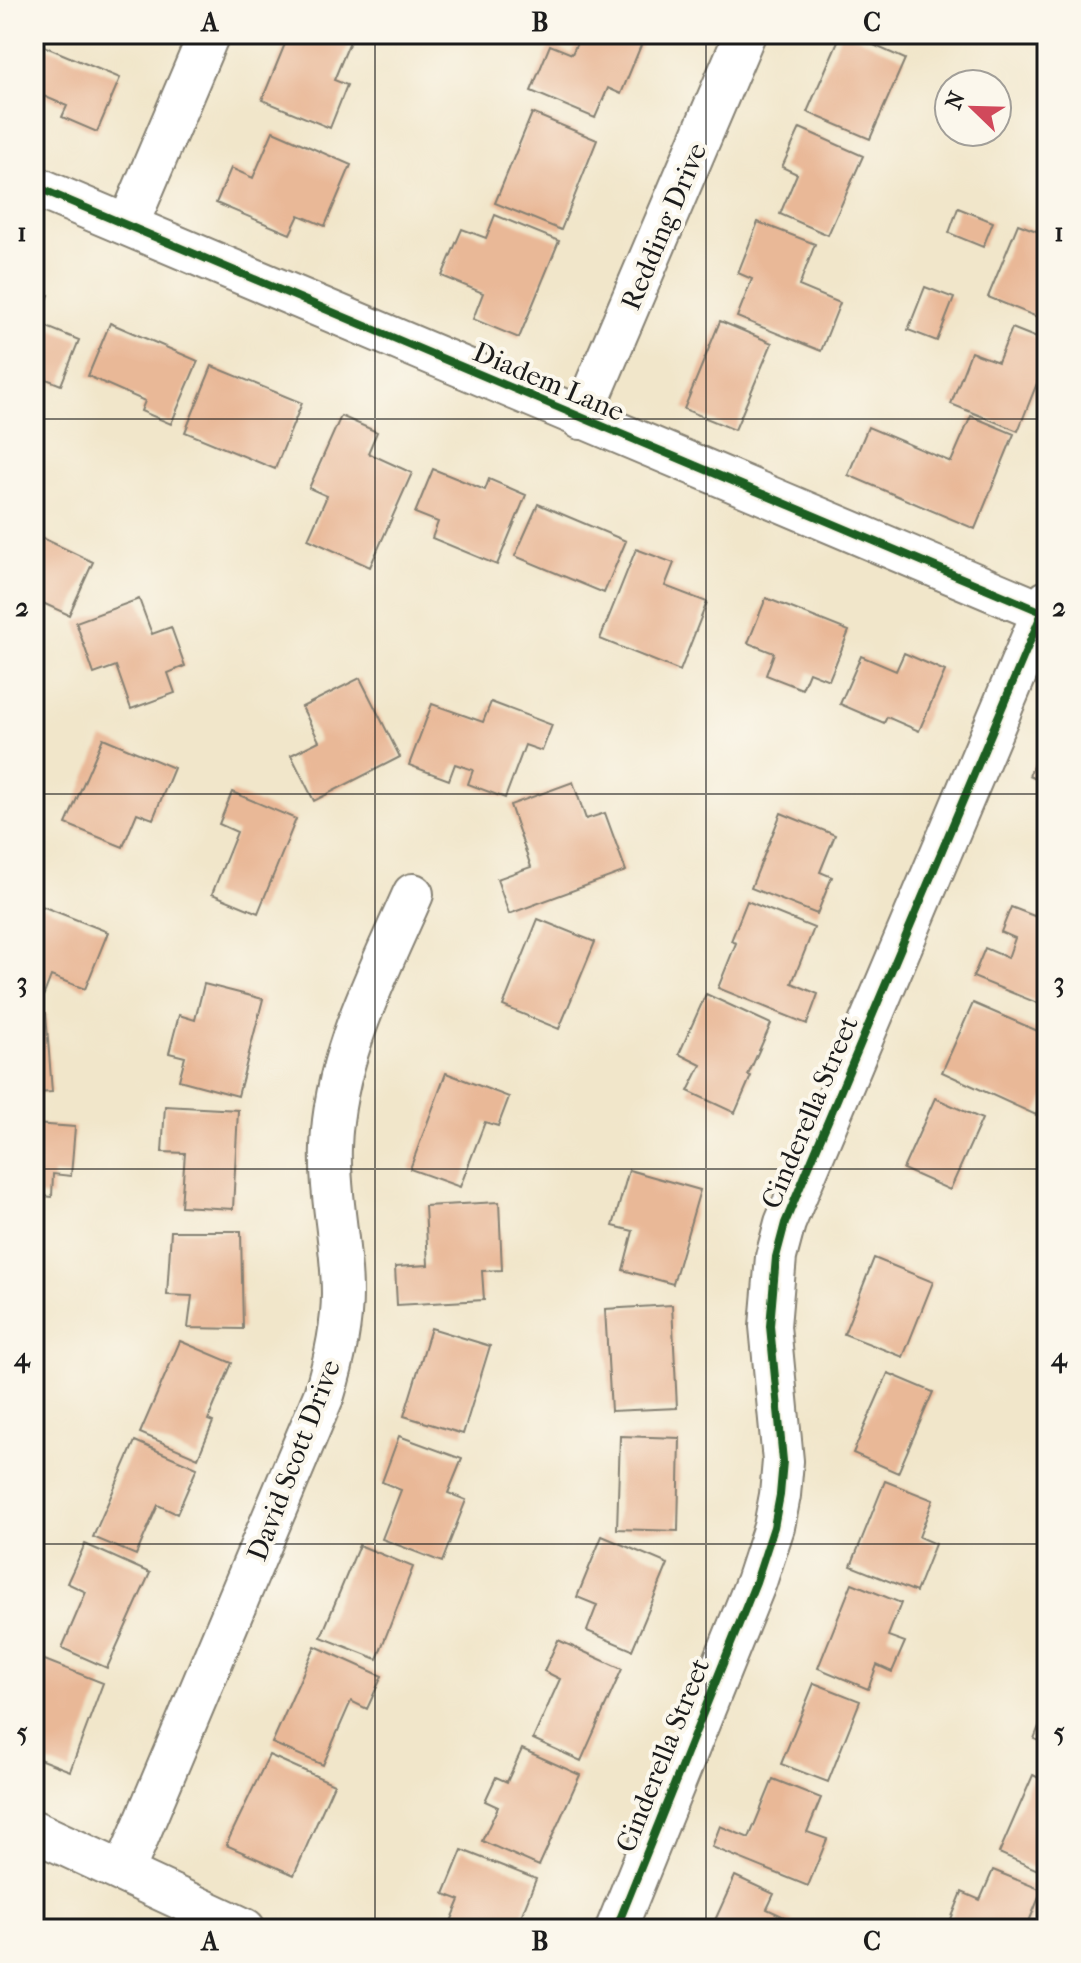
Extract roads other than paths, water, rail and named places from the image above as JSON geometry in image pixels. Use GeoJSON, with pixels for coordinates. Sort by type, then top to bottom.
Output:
{"type":"FeatureCollection","features":[{"type":"Feature","properties":{"kind":"street"},"geometry":{"type":"LineString","coordinates":[[128,225],[209,34]]}},
{"type":"Feature","properties":{"kind":"street","name":"Redding Drive"},"geometry":{"type":"LineString","coordinates":[[581,419],[745,34]]}},
{"type":"Feature","properties":{"kind":"street","name":"Diadem Lane"},"geometry":{"type":"LineString","coordinates":[[34,186],[581,419],[1045,609]]}},
{"type":"Feature","properties":{"kind":"street","name":"Cinderella Street"},"geometry":{"type":"LineString","coordinates":[[616,1929],[756,1582],[774,1527],[783,1461],[770,1326],[776,1257],[785,1223],[1045,609]]}},
{"type":"Feature","properties":{"kind":"street","name":"David Scott Drive"},"geometry":{"type":"LineString","coordinates":[[124,1871],[324,1395],[334,1361],[342,1292],[331,1188],[335,1107],[358,1020],[413,894]]}},
{"type":"Feature","properties":{"kind":"street"},"geometry":{"type":"LineString","coordinates":[[34,1831],[245,1929]]}}]}
